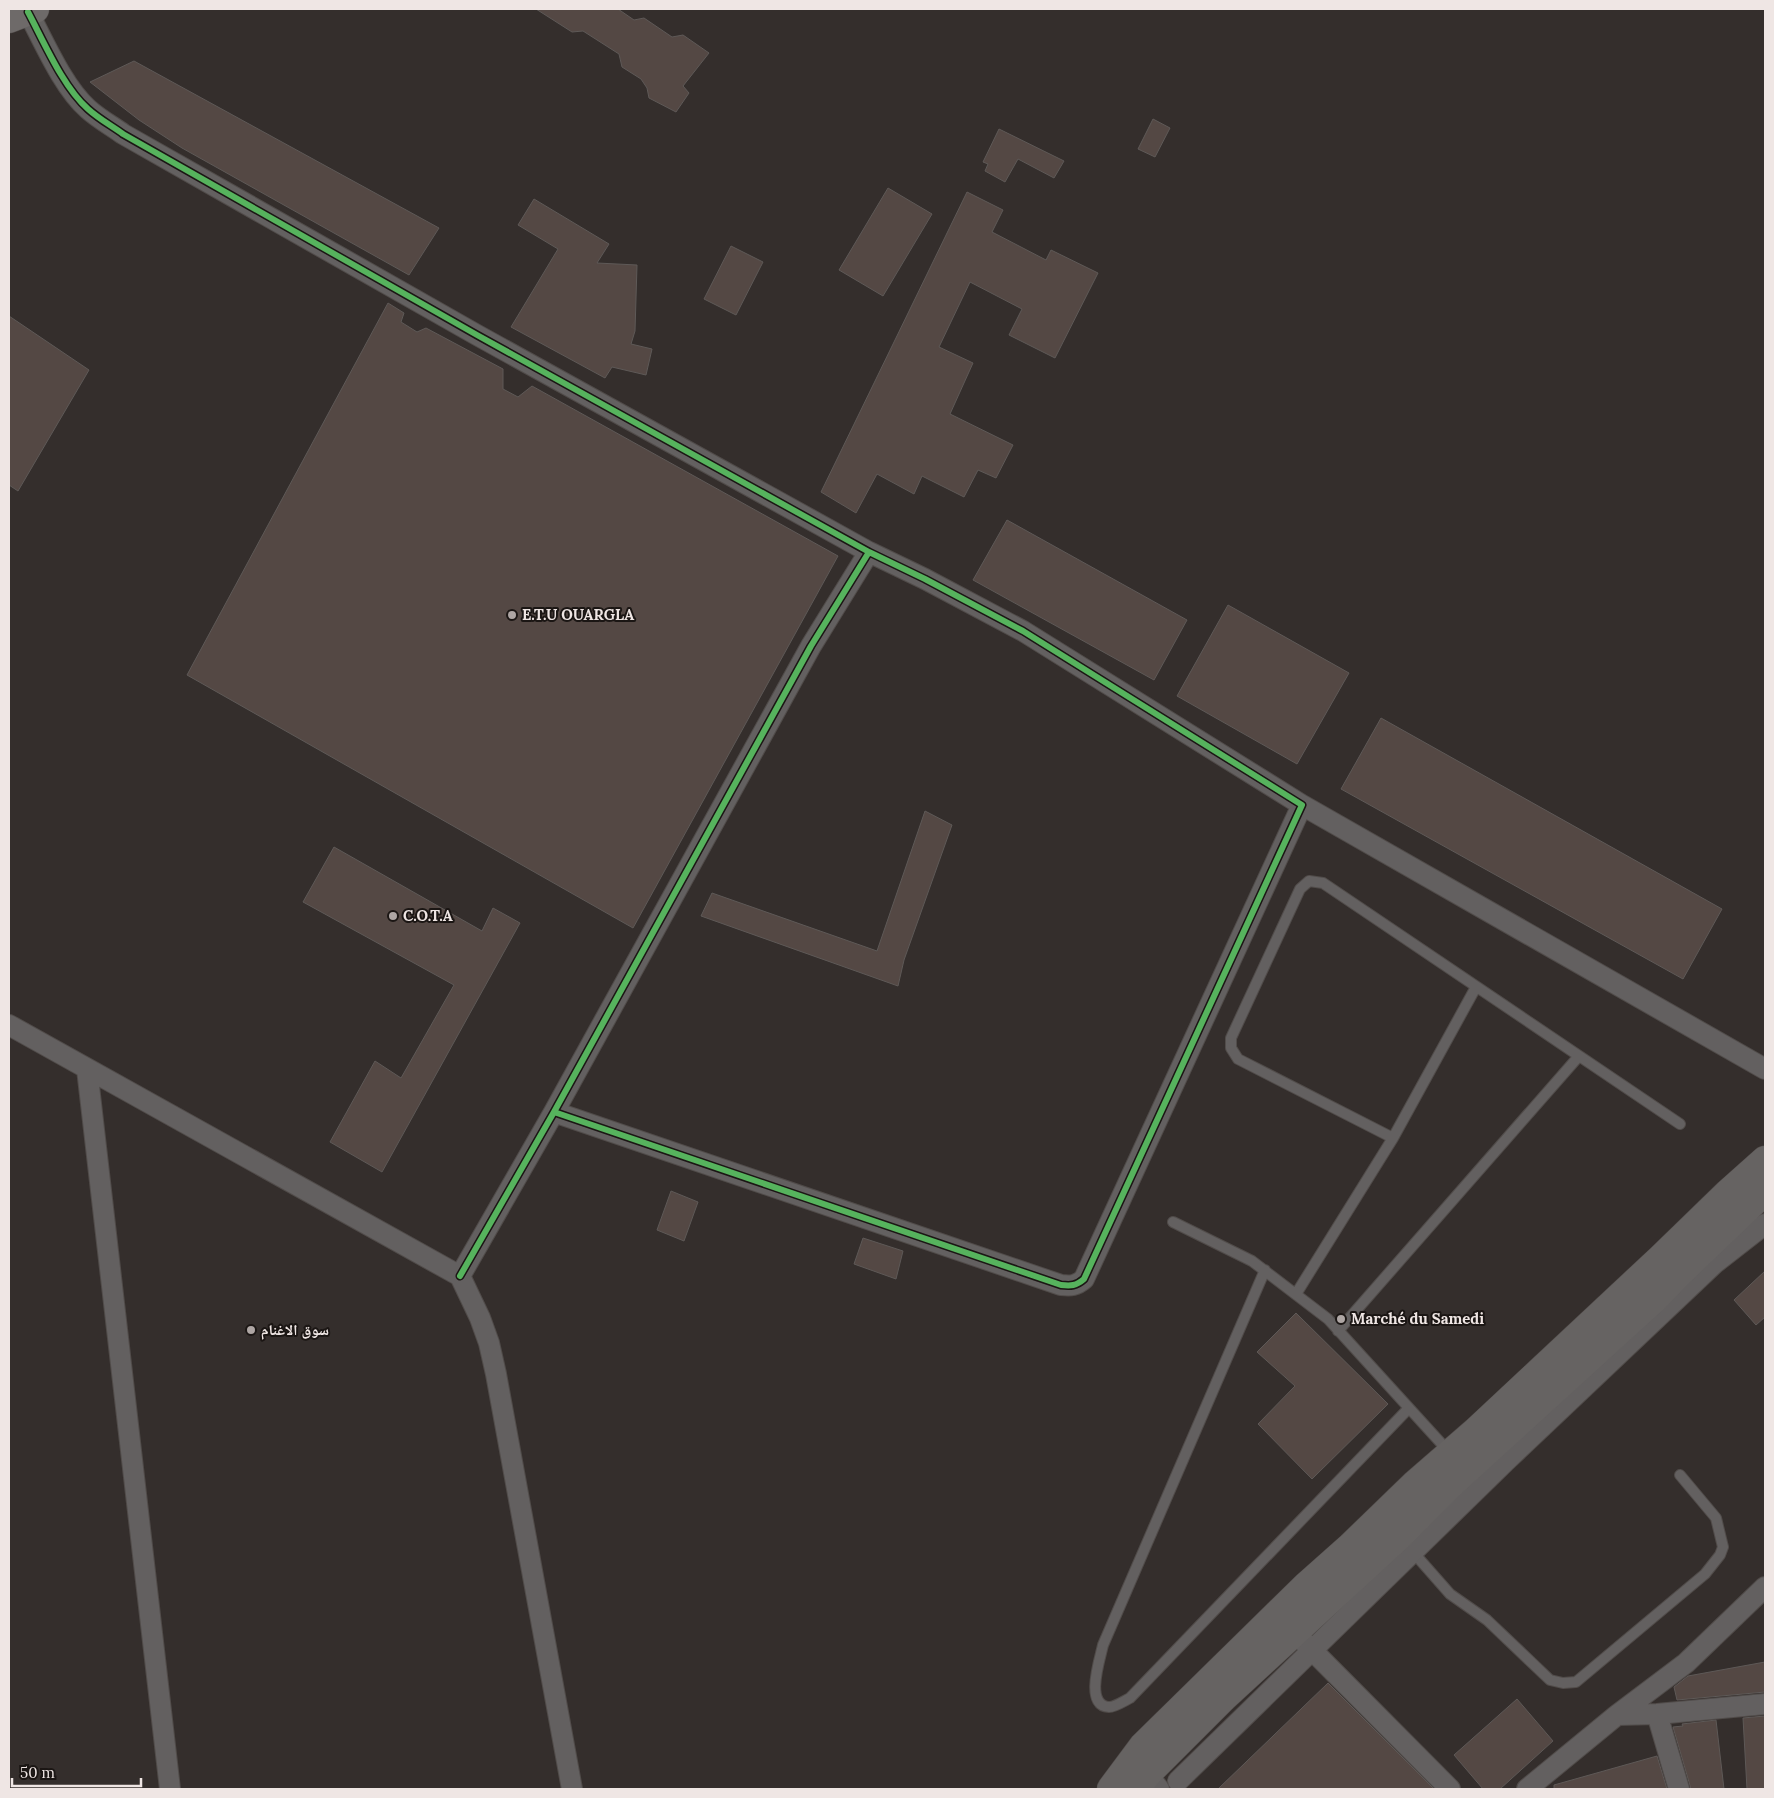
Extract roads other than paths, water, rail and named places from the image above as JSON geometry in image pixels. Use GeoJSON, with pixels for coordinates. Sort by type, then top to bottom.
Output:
{"type":"FeatureCollection","features":[{"type":"Feature","properties":{"kind":"street"},"geometry":{"type":"LineString","coordinates":[[24,13],[74,94],[88,109],[123,134],[460,326],[869,552],[925,579],[1023,631],[1302,805],[1765,1069]]}},
{"type":"Feature","properties":{"kind":"street"},"geometry":{"type":"LineString","coordinates":[[460,1276],[554,1112],[811,646],[869,552]]}},
{"type":"Feature","properties":{"kind":"street"},"geometry":{"type":"LineString","coordinates":[[554,1112],[1061,1285],[1070,1286],[1078,1284],[1084,1278],[1302,805]]}},
{"type":"Feature","properties":{"kind":"street"},"geometry":{"type":"LineString","coordinates":[[9,1025],[460,1276],[480,1318],[489,1343],[496,1374],[572,1789]]}},
{"type":"Feature","properties":{"kind":"street"},"geometry":{"type":"LineString","coordinates":[[87,1069],[170,1789]]}},
{"type":"Feature","properties":{"kind":"street"},"geometry":{"type":"LineString","coordinates":[[1111,1789],[1143,1746],[1306,1586],[1398,1535],[1415,1484],[1451,1454],[1491,1447],[1669,1266],[1728,1193],[1765,1160]]}},
{"type":"Feature","properties":{"kind":"street"},"geometry":{"type":"LineString","coordinates":[[1178,1781],[1398,1535],[1491,1447],[1709,1257],[1765,1191]]}},
{"type":"Feature","properties":{"kind":"street"},"geometry":{"type":"LineString","coordinates":[[1669,1266],[1709,1257],[1765,1224]]}},
{"type":"Feature","properties":{"kind":"street"},"geometry":{"type":"LineString","coordinates":[[1527,1789],[1617,1714],[1686,1663],[1765,1588]]}},
{"type":"Feature","properties":{"kind":"street"},"geometry":{"type":"LineString","coordinates":[[1147,1784],[1223,1698],[1303,1641]]}},
{"type":"Feature","properties":{"kind":"street"},"geometry":{"type":"LineString","coordinates":[[1303,1641],[1450,1789]]}},
{"type":"Feature","properties":{"kind":"street"},"geometry":{"type":"LineString","coordinates":[[1617,1714],[1657,1714],[1765,1704]]}},
{"type":"Feature","properties":{"kind":"street"},"geometry":{"type":"LineString","coordinates":[[1657,1714],[1679,1789]]}},
{"type":"Feature","properties":{"kind":"lane"},"geometry":{"type":"LineString","coordinates":[[1393,1138],[1238,1059],[1231,1048],[1231,1038],[1300,889],[1309,881],[1323,882],[1680,1124]]}},
{"type":"Feature","properties":{"kind":"lane"},"geometry":{"type":"LineString","coordinates":[[1296,1294],[1393,1138],[1476,987]]}},
{"type":"Feature","properties":{"kind":"lane"},"geometry":{"type":"LineString","coordinates":[[1338,1331],[1579,1056]]}},
{"type":"Feature","properties":{"kind":"lane"},"geometry":{"type":"LineString","coordinates":[[1174,1222],[1252,1261],[1328,1319],[1451,1454]]}},
{"type":"Feature","properties":{"kind":"lane"},"geometry":{"type":"LineString","coordinates":[[1264,1270],[1103,1644],[1094,1685],[1097,1700],[1102,1705],[1110,1707],[1130,1698],[1409,1408]]}},
{"type":"Feature","properties":{"kind":"lane"},"geometry":{"type":"LineString","coordinates":[[1398,1535],[1450,1594],[1487,1620],[1550,1680],[1563,1683],[1576,1682],[1705,1574],[1720,1555],[1723,1547],[1716,1518],[1680,1475]]}},
{"type":"Feature","properties":{"kind":"place","name":"E.T.U OUARGLA"},"geometry":{"type":"Point","coordinates":[512,615]}},
{"type":"Feature","properties":{"kind":"place","name":"C.O.T.A"},"geometry":{"type":"Point","coordinates":[393,916]}},
{"type":"Feature","properties":{"kind":"place","name":"Marché du Samedi"},"geometry":{"type":"Point","coordinates":[1341,1319]}},
{"type":"Feature","properties":{"kind":"place","name":"سوق الاغنام"},"geometry":{"type":"Point","coordinates":[251,1330]}}]}
